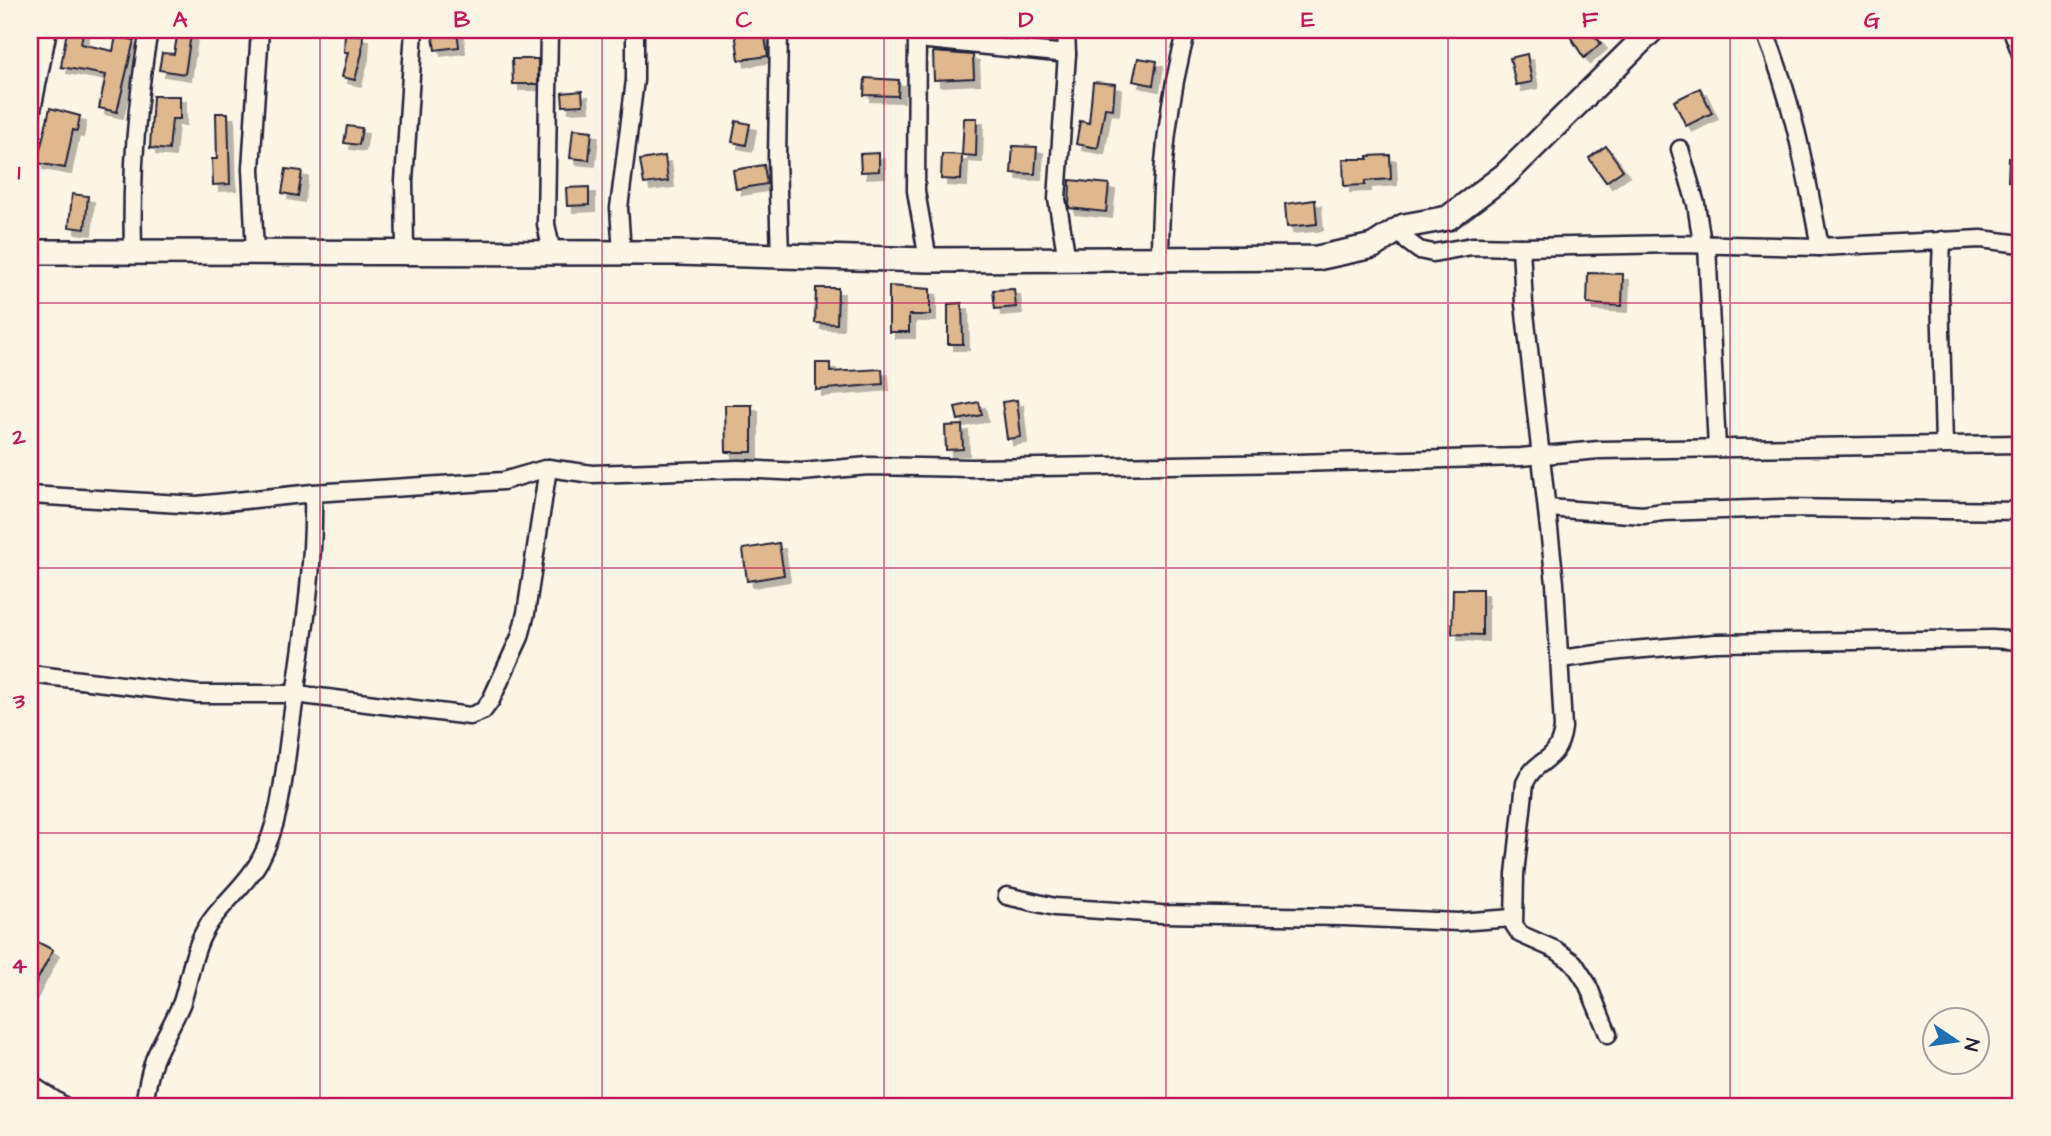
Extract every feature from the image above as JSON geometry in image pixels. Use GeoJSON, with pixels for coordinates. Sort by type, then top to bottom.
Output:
{"type":"FeatureCollection","features":[{"type":"Feature","properties":{"kind":"main road"},"geometry":{"type":"LineString","coordinates":[[30,252],[405,251],[928,260],[1317,258],[1373,246],[1404,226],[1448,218],[1505,175],[1652,30]]}},
{"type":"Feature","properties":{"kind":"street"},"geometry":{"type":"LineString","coordinates":[[30,120],[48,30]]}},
{"type":"Feature","properties":{"kind":"street"},"geometry":{"type":"LineString","coordinates":[[133,252],[132,190],[137,119],[149,30]]}},
{"type":"Feature","properties":{"kind":"street"},"geometry":{"type":"LineString","coordinates":[[255,252],[251,169],[260,30]]}},
{"type":"Feature","properties":{"kind":"street"},"geometry":{"type":"LineString","coordinates":[[405,251],[404,181],[414,30]]}},
{"type":"Feature","properties":{"kind":"street"},"geometry":{"type":"LineString","coordinates":[[549,30],[546,224],[552,253]]}},
{"type":"Feature","properties":{"kind":"street"},"geometry":{"type":"LineString","coordinates":[[622,253],[620,208],[635,80],[635,30]]}},
{"type":"Feature","properties":{"kind":"street"},"geometry":{"type":"LineString","coordinates":[[779,30],[776,159],[780,256]]}},
{"type":"Feature","properties":{"kind":"street"},"geometry":{"type":"LineString","coordinates":[[1066,30],[1067,54],[1057,199],[1067,260]]}},
{"type":"Feature","properties":{"kind":"street"},"geometry":{"type":"LineString","coordinates":[[1160,259],[1160,192],[1174,86],[1187,30]]}},
{"type":"Feature","properties":{"kind":"street"},"geometry":{"type":"LineString","coordinates":[[1764,30],[1791,104],[1820,247]]}},
{"type":"Feature","properties":{"kind":"street"},"geometry":{"type":"LineString","coordinates":[[2012,30],[2021,54]]}},
{"type":"Feature","properties":{"kind":"street"},"geometry":{"type":"LineString","coordinates":[[928,260],[916,191],[917,35],[1067,54]]}},
{"type":"Feature","properties":{"kind":"street"},"geometry":{"type":"LineString","coordinates":[[1680,149],[1696,204],[1702,243],[1707,245]]}},
{"type":"Feature","properties":{"kind":"street"},"geometry":{"type":"LineString","coordinates":[[1404,226],[1407,241],[1419,250],[1433,253],[1472,246],[1820,247],[1942,240],[2021,244]]}},
{"type":"Feature","properties":{"kind":"street"},"geometry":{"type":"LineString","coordinates":[[1942,240],[1940,291],[1944,445]]}},
{"type":"Feature","properties":{"kind":"street"},"geometry":{"type":"LineString","coordinates":[[1707,245],[1717,448]]}},
{"type":"Feature","properties":{"kind":"street"},"geometry":{"type":"LineString","coordinates":[[1521,247],[1539,456],[1548,508],[1555,583],[1563,712],[1559,748],[1552,757],[1528,775],[1525,783],[1513,918],[1520,934],[1556,950],[1574,964],[1587,983],[1608,1034]]}},
{"type":"Feature","properties":{"kind":"street"},"geometry":{"type":"LineString","coordinates":[[30,495],[197,505],[313,493],[503,481],[548,468],[592,474],[707,470],[802,472],[868,466],[1155,466],[1539,456],[1599,450],[2021,444]]}},
{"type":"Feature","properties":{"kind":"street"},"geometry":{"type":"LineString","coordinates":[[30,674],[197,694],[295,694],[470,716],[484,710],[520,637],[548,468]]}},
{"type":"Feature","properties":{"kind":"street"},"geometry":{"type":"LineString","coordinates":[[145,1106],[155,1058],[181,1003],[202,935],[247,879],[260,860],[269,839],[281,791],[295,694],[312,546],[313,493]]}},
{"type":"Feature","properties":{"kind":"street"},"geometry":{"type":"LineString","coordinates":[[1548,508],[1643,515],[1781,508],[2021,511]]}},
{"type":"Feature","properties":{"kind":"street"},"geometry":{"type":"LineString","coordinates":[[1560,659],[1620,651],[1728,643],[2021,641]]}},
{"type":"Feature","properties":{"kind":"street"},"geometry":{"type":"LineString","coordinates":[[1007,896],[1055,907],[1161,914],[1458,922],[1513,918]]}},
{"type":"Feature","properties":{"kind":"street"},"geometry":{"type":"LineString","coordinates":[[30,1084],[64,1106]]}},
{"type":"Feature","properties":{"kind":"building"},"geometry":{"type":"Polygon","coordinates":[[[67,30],[83,32],[81,44],[113,51],[116,36],[134,40],[117,112],[99,108],[106,75],[61,67],[67,30]]]}},
{"type":"Feature","properties":{"kind":"building"},"geometry":{"type":"Polygon","coordinates":[[[432,30],[457,30],[459,47],[435,50],[432,30]]]}},
{"type":"Feature","properties":{"kind":"building"},"geometry":{"type":"Polygon","coordinates":[[[764,30],[768,56],[739,60],[735,32],[764,30]]]}},
{"type":"Feature","properties":{"kind":"building"},"geometry":{"type":"Polygon","coordinates":[[[1566,30],[1589,30],[1601,43],[1584,58],[1566,30]]]}},
{"type":"Feature","properties":{"kind":"building"},"geometry":{"type":"Polygon","coordinates":[[[178,31],[191,34],[185,74],[159,70],[162,53],[174,54],[178,31]]]}},
{"type":"Feature","properties":{"kind":"building"},"geometry":{"type":"Polygon","coordinates":[[[345,34],[363,35],[362,53],[355,80],[342,77],[348,52],[344,52],[345,34]]]}},
{"type":"Feature","properties":{"kind":"building"},"geometry":{"type":"Polygon","coordinates":[[[933,52],[973,55],[974,78],[934,80],[933,52]]]}},
{"type":"Feature","properties":{"kind":"building"},"geometry":{"type":"Polygon","coordinates":[[[1527,54],[1532,82],[1516,85],[1510,58],[1527,54]]]}},
{"type":"Feature","properties":{"kind":"building"},"geometry":{"type":"Polygon","coordinates":[[[1138,58],[1157,61],[1153,85],[1133,81],[1138,58]]]}},
{"type":"Feature","properties":{"kind":"building"},"geometry":{"type":"Polygon","coordinates":[[[512,59],[538,59],[538,84],[513,84],[512,59]]]}},
{"type":"Feature","properties":{"kind":"building"},"geometry":{"type":"Polygon","coordinates":[[[865,78],[899,80],[898,96],[864,95],[865,78]]]}},
{"type":"Feature","properties":{"kind":"building"},"geometry":{"type":"Polygon","coordinates":[[[1093,82],[1115,84],[1113,109],[1105,108],[1098,148],[1076,144],[1080,121],[1089,123],[1093,82]]]}},
{"type":"Feature","properties":{"kind":"building"},"geometry":{"type":"Polygon","coordinates":[[[1700,88],[1712,113],[1686,126],[1674,101],[1700,88]]]}},
{"type":"Feature","properties":{"kind":"building"},"geometry":{"type":"Polygon","coordinates":[[[582,91],[583,105],[563,106],[562,93],[582,91]]]}},
{"type":"Feature","properties":{"kind":"building"},"geometry":{"type":"Polygon","coordinates":[[[153,96],[180,96],[180,119],[172,119],[169,150],[150,148],[153,96]]]}},
{"type":"Feature","properties":{"kind":"building"},"geometry":{"type":"Polygon","coordinates":[[[50,108],[80,116],[77,131],[73,130],[65,168],[37,163],[50,108]]]}},
{"type":"Feature","properties":{"kind":"building"},"geometry":{"type":"Polygon","coordinates":[[[216,113],[228,113],[230,184],[213,185],[212,159],[217,159],[216,113]]]}},
{"type":"Feature","properties":{"kind":"building"},"geometry":{"type":"Polygon","coordinates":[[[964,118],[977,118],[976,156],[962,155],[964,118]]]}},
{"type":"Feature","properties":{"kind":"building"},"geometry":{"type":"Polygon","coordinates":[[[736,121],[750,124],[746,145],[732,142],[736,121]]]}},
{"type":"Feature","properties":{"kind":"building"},"geometry":{"type":"Polygon","coordinates":[[[347,126],[362,128],[359,145],[344,143],[347,126]]]}},
{"type":"Feature","properties":{"kind":"building"},"geometry":{"type":"Polygon","coordinates":[[[573,129],[592,131],[589,160],[570,158],[573,129]]]}},
{"type":"Feature","properties":{"kind":"building"},"geometry":{"type":"Polygon","coordinates":[[[1013,146],[1037,147],[1035,174],[1011,173],[1013,146]]]}},
{"type":"Feature","properties":{"kind":"building"},"geometry":{"type":"Polygon","coordinates":[[[1606,146],[1623,170],[1606,182],[1589,158],[1606,146]]]}},
{"type":"Feature","properties":{"kind":"building"},"geometry":{"type":"Polygon","coordinates":[[[879,153],[879,171],[861,172],[860,154],[879,153]]]}},
{"type":"Feature","properties":{"kind":"building"},"geometry":{"type":"Polygon","coordinates":[[[942,154],[962,155],[961,180],[941,179],[942,154]]]}},
{"type":"Feature","properties":{"kind":"building"},"geometry":{"type":"Polygon","coordinates":[[[1390,155],[1391,179],[1365,181],[1365,185],[1344,186],[1343,159],[1368,159],[1368,156],[1390,155]]]}},
{"type":"Feature","properties":{"kind":"building"},"geometry":{"type":"Polygon","coordinates":[[[665,156],[668,181],[644,184],[640,160],[665,156]]]}},
{"type":"Feature","properties":{"kind":"building"},"geometry":{"type":"Polygon","coordinates":[[[2009,158],[2021,158],[2021,182],[2008,181],[2009,158]]]}},
{"type":"Feature","properties":{"kind":"building"},"geometry":{"type":"Polygon","coordinates":[[[764,165],[767,184],[736,189],[733,170],[764,165]]]}},
{"type":"Feature","properties":{"kind":"building"},"geometry":{"type":"Polygon","coordinates":[[[286,169],[302,171],[298,196],[282,193],[286,169]]]}},
{"type":"Feature","properties":{"kind":"building"},"geometry":{"type":"Polygon","coordinates":[[[1070,180],[1109,184],[1106,212],[1069,208],[1070,180]]]}},
{"type":"Feature","properties":{"kind":"building"},"geometry":{"type":"Polygon","coordinates":[[[589,187],[589,205],[567,206],[566,188],[589,187]]]}},
{"type":"Feature","properties":{"kind":"building"},"geometry":{"type":"Polygon","coordinates":[[[72,194],[88,196],[85,229],[69,227],[72,194]]]}},
{"type":"Feature","properties":{"kind":"building"},"geometry":{"type":"Polygon","coordinates":[[[1315,200],[1317,224],[1287,227],[1285,204],[1315,200]]]}},
{"type":"Feature","properties":{"kind":"building"},"geometry":{"type":"Polygon","coordinates":[[[1588,273],[1623,274],[1622,306],[1587,304],[1588,273]]]}},
{"type":"Feature","properties":{"kind":"building"},"geometry":{"type":"Polygon","coordinates":[[[889,286],[930,289],[930,315],[909,315],[909,332],[889,332],[889,286]]]}},
{"type":"Feature","properties":{"kind":"building"},"geometry":{"type":"Polygon","coordinates":[[[816,288],[838,288],[837,324],[815,323],[816,288]]]}},
{"type":"Feature","properties":{"kind":"building"},"geometry":{"type":"Polygon","coordinates":[[[1014,289],[1016,307],[995,309],[993,290],[1014,289]]]}},
{"type":"Feature","properties":{"kind":"building"},"geometry":{"type":"Polygon","coordinates":[[[962,303],[963,344],[948,344],[948,304],[962,303]]]}},
{"type":"Feature","properties":{"kind":"building"},"geometry":{"type":"Polygon","coordinates":[[[816,363],[830,363],[830,372],[882,369],[883,384],[816,390],[816,363]]]}},
{"type":"Feature","properties":{"kind":"building"},"geometry":{"type":"Polygon","coordinates":[[[1017,400],[1021,437],[1007,439],[1002,402],[1017,400]]]}},
{"type":"Feature","properties":{"kind":"building"},"geometry":{"type":"Polygon","coordinates":[[[979,402],[982,415],[958,420],[955,407],[979,402]]]}},
{"type":"Feature","properties":{"kind":"building"},"geometry":{"type":"Polygon","coordinates":[[[725,405],[752,405],[752,452],[726,452],[725,405]]]}},
{"type":"Feature","properties":{"kind":"building"},"geometry":{"type":"Polygon","coordinates":[[[962,425],[963,449],[946,450],[945,426],[962,425]]]}},
{"type":"Feature","properties":{"kind":"building"},"geometry":{"type":"Polygon","coordinates":[[[779,543],[784,575],[747,581],[743,549],[779,543]]]}},
{"type":"Feature","properties":{"kind":"building"},"geometry":{"type":"Polygon","coordinates":[[[1453,589],[1482,589],[1482,635],[1452,634],[1453,589]]]}},
{"type":"Feature","properties":{"kind":"building"},"geometry":{"type":"Polygon","coordinates":[[[30,938],[53,950],[30,994],[30,938]]]}}]}
